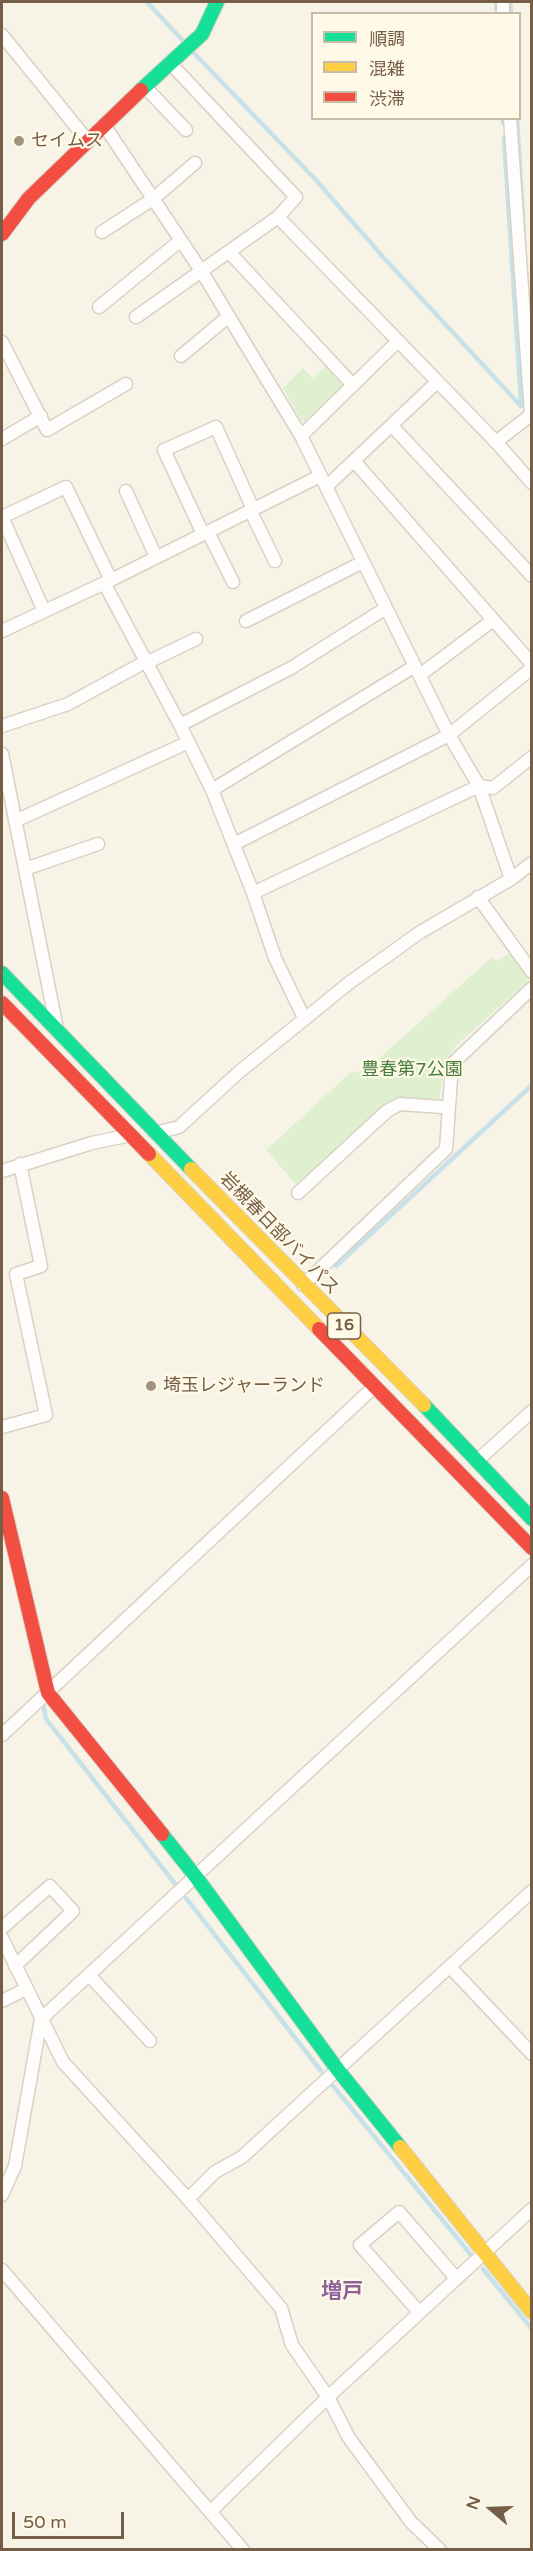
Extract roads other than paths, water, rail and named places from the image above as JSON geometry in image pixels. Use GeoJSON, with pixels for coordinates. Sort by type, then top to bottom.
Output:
{"type":"FeatureCollection","features":[{"type":"Feature","properties":{"kind":"main road"},"geometry":{"type":"LineString","coordinates":[[3,229],[29,198],[87,140],[202,34],[217,2]]}},
{"type":"Feature","properties":{"kind":"main road","name":"岩槻春日部バイパス"},"geometry":{"type":"LineString","coordinates":[[2,974],[303,1285],[478,1460],[531,1519]]}},
{"type":"Feature","properties":{"kind":"main road","name":"岩槻春日部バイパス"},"geometry":{"type":"LineString","coordinates":[[2,1003],[531,1548]]}},
{"type":"Feature","properties":{"kind":"main road"},"geometry":{"type":"LineString","coordinates":[[2,1498],[48,1694],[196,1877],[338,2070],[531,2312]]}},
{"type":"Feature","properties":{"kind":"street"},"geometry":{"type":"LineString","coordinates":[[2,35],[87,140]]}},
{"type":"Feature","properties":{"kind":"street"},"geometry":{"type":"LineString","coordinates":[[136,317],[278,217],[296,196],[171,63]]}},
{"type":"Feature","properties":{"kind":"street"},"geometry":{"type":"LineString","coordinates":[[145,87],[186,130]]}},
{"type":"Feature","properties":{"kind":"street"},"geometry":{"type":"LineString","coordinates":[[496,442],[531,414],[510,120]]}},
{"type":"Feature","properties":{"kind":"street"},"geometry":{"type":"LineString","coordinates":[[104,125],[202,272],[302,436],[449,735],[479,786],[511,879]]}},
{"type":"Feature","properties":{"kind":"street"},"geometry":{"type":"LineString","coordinates":[[102,232],[153,198],[195,163]]}},
{"type":"Feature","properties":{"kind":"street"},"geometry":{"type":"LineString","coordinates":[[278,217],[436,383],[496,442],[531,483]]}},
{"type":"Feature","properties":{"kind":"street"},"geometry":{"type":"LineString","coordinates":[[99,307],[181,240]]}},
{"type":"Feature","properties":{"kind":"street"},"geometry":{"type":"LineString","coordinates":[[229,252],[353,386]]}},
{"type":"Feature","properties":{"kind":"street"},"geometry":{"type":"LineString","coordinates":[[181,356],[229,316]]}},
{"type":"Feature","properties":{"kind":"street"},"geometry":{"type":"LineString","coordinates":[[302,436],[398,341]]}},
{"type":"Feature","properties":{"kind":"street"},"geometry":{"type":"LineString","coordinates":[[2,342],[47,430],[126,384]]}},
{"type":"Feature","properties":{"kind":"street"},"geometry":{"type":"LineString","coordinates":[[326,488],[436,383]]}},
{"type":"Feature","properties":{"kind":"street"},"geometry":{"type":"LineString","coordinates":[[2,440],[41,416]]}},
{"type":"Feature","properties":{"kind":"street"},"geometry":{"type":"LineString","coordinates":[[392,426],[531,576]]}},
{"type":"Feature","properties":{"kind":"street"},"geometry":{"type":"LineString","coordinates":[[233,582],[205,533],[164,450],[216,427],[274,561]]}},
{"type":"Feature","properties":{"kind":"street"},"geometry":{"type":"LineString","coordinates":[[234,844],[449,735],[531,666],[355,462]]}},
{"type":"Feature","properties":{"kind":"street"},"geometry":{"type":"LineString","coordinates":[[2,631],[320,476]]}},
{"type":"Feature","properties":{"kind":"street"},"geometry":{"type":"LineString","coordinates":[[44,611],[2,517],[66,487],[146,662],[212,790],[253,893],[275,958],[304,1018]]}},
{"type":"Feature","properties":{"kind":"street"},"geometry":{"type":"LineString","coordinates":[[126,491],[156,557]]}},
{"type":"Feature","properties":{"kind":"street"},"geometry":{"type":"LineString","coordinates":[[246,621],[363,562]]}},
{"type":"Feature","properties":{"kind":"street"},"geometry":{"type":"LineString","coordinates":[[180,725],[291,668],[386,608]]}},
{"type":"Feature","properties":{"kind":"street"},"geometry":{"type":"LineString","coordinates":[[212,790],[417,671],[493,620]]}},
{"type":"Feature","properties":{"kind":"street"},"geometry":{"type":"LineString","coordinates":[[2,726],[68,704],[146,662],[196,639]]}},
{"type":"Feature","properties":{"kind":"street"},"geometry":{"type":"LineString","coordinates":[[15,821],[189,742]]}},
{"type":"Feature","properties":{"kind":"street"},"geometry":{"type":"LineString","coordinates":[[2,754],[57,1031]]}},
{"type":"Feature","properties":{"kind":"street"},"geometry":{"type":"LineString","coordinates":[[253,893],[479,786],[493,788],[531,757]]}},
{"type":"Feature","properties":{"kind":"street"},"geometry":{"type":"LineString","coordinates":[[25,869],[98,844]]}},
{"type":"Feature","properties":{"kind":"street"},"geometry":{"type":"LineString","coordinates":[[2,1171],[92,1143],[179,1127],[239,1072],[304,1018],[419,933],[511,879],[531,863]]}},
{"type":"Feature","properties":{"kind":"street"},"geometry":{"type":"LineString","coordinates":[[478,897],[531,972]]}},
{"type":"Feature","properties":{"kind":"street"},"geometry":{"type":"LineString","coordinates":[[303,1285],[342,1240],[446,1149],[452,1064],[531,988]]}},
{"type":"Feature","properties":{"kind":"street"},"geometry":{"type":"LineString","coordinates":[[298,1193],[387,1111],[400,1104],[442,1107]]}},
{"type":"Feature","properties":{"kind":"street"},"geometry":{"type":"LineString","coordinates":[[2,1427],[46,1415],[16,1274],[40,1266],[20,1164]]}},
{"type":"Feature","properties":{"kind":"street"},"geometry":{"type":"LineString","coordinates":[[2,1735],[375,1386]]}},
{"type":"Feature","properties":{"kind":"street"},"geometry":{"type":"LineString","coordinates":[[478,1460],[531,1411]]}},
{"type":"Feature","properties":{"kind":"street"},"geometry":{"type":"LineString","coordinates":[[2,2195],[15,2166],[41,2019],[531,1565]]}},
{"type":"Feature","properties":{"kind":"street"},"geometry":{"type":"LineString","coordinates":[[2,1928],[50,1887],[74,1911],[15,1966]]}},
{"type":"Feature","properties":{"kind":"street"},"geometry":{"type":"LineString","coordinates":[[188,2199],[215,2172],[242,2157],[531,1891]]}},
{"type":"Feature","properties":{"kind":"street"},"geometry":{"type":"LineString","coordinates":[[3,1946],[63,2062],[188,2199],[281,2308],[292,2345],[328,2397],[356,2447],[411,2522],[440,2550]]}},
{"type":"Feature","properties":{"kind":"street"},"geometry":{"type":"LineString","coordinates":[[450,1967],[531,2054]]}},
{"type":"Feature","properties":{"kind":"street"},"geometry":{"type":"LineString","coordinates":[[89,1975],[150,2041]]}},
{"type":"Feature","properties":{"kind":"street"},"geometry":{"type":"LineString","coordinates":[[2,2001],[26,1989]]}},
{"type":"Feature","properties":{"kind":"street"},"geometry":{"type":"LineString","coordinates":[[211,2511],[328,2397],[531,2209]]}},
{"type":"Feature","properties":{"kind":"street"},"geometry":{"type":"LineString","coordinates":[[419,2313],[360,2245],[399,2212],[456,2278]]}},
{"type":"Feature","properties":{"kind":"street"},"geometry":{"type":"LineString","coordinates":[[2,2270],[243,2550]]}},
{"type":"Feature","properties":{"kind":"waterway"},"geometry":{"type":"LineString","coordinates":[[147,2],[186,44]]}},
{"type":"Feature","properties":{"kind":"waterway"},"geometry":{"type":"LineString","coordinates":[[496,2],[497,12]]}},
{"type":"Feature","properties":{"kind":"waterway"},"geometry":{"type":"LineString","coordinates":[[510,2],[511,12]]}},
{"type":"Feature","properties":{"kind":"waterway"},"geometry":{"type":"LineString","coordinates":[[191,50],[315,179],[384,258],[521,406]]}},
{"type":"Feature","properties":{"kind":"waterway"},"geometry":{"type":"LineString","coordinates":[[517,120],[524,235]]}},
{"type":"Feature","properties":{"kind":"waterway"},"geometry":{"type":"LineString","coordinates":[[504,138],[521,402]]}},
{"type":"Feature","properties":{"kind":"waterway"},"geometry":{"type":"LineString","coordinates":[[336,1266],[532,1085]]}},
{"type":"Feature","properties":{"kind":"waterway"},"geometry":{"type":"LineString","coordinates":[[42,1698],[46,1719],[176,1885]]}},
{"type":"Feature","properties":{"kind":"waterway"},"geometry":{"type":"LineString","coordinates":[[186,1898],[321,2071]]}},
{"type":"Feature","properties":{"kind":"waterway"},"geometry":{"type":"LineString","coordinates":[[329,2081],[471,2255]]}},
{"type":"Feature","properties":{"kind":"waterway"},"geometry":{"type":"LineString","coordinates":[[483,2269],[532,2329]]}},
{"type":"Feature","properties":{"kind":"place","name":"セイムス"},"geometry":{"type":"Point","coordinates":[19,141]}},
{"type":"Feature","properties":{"kind":"place","name":"埼玉レジャーランド"},"geometry":{"type":"Point","coordinates":[151,1386]}},
{"type":"Feature","properties":{"kind":"district","name":"増戸"},"geometry":{"type":"Point","coordinates":[342,2292]}},
{"type":"Feature","properties":{"kind":"park label","name":"豊春第7公園"},"geometry":{"type":"Point","coordinates":[412,1070]}}]}
